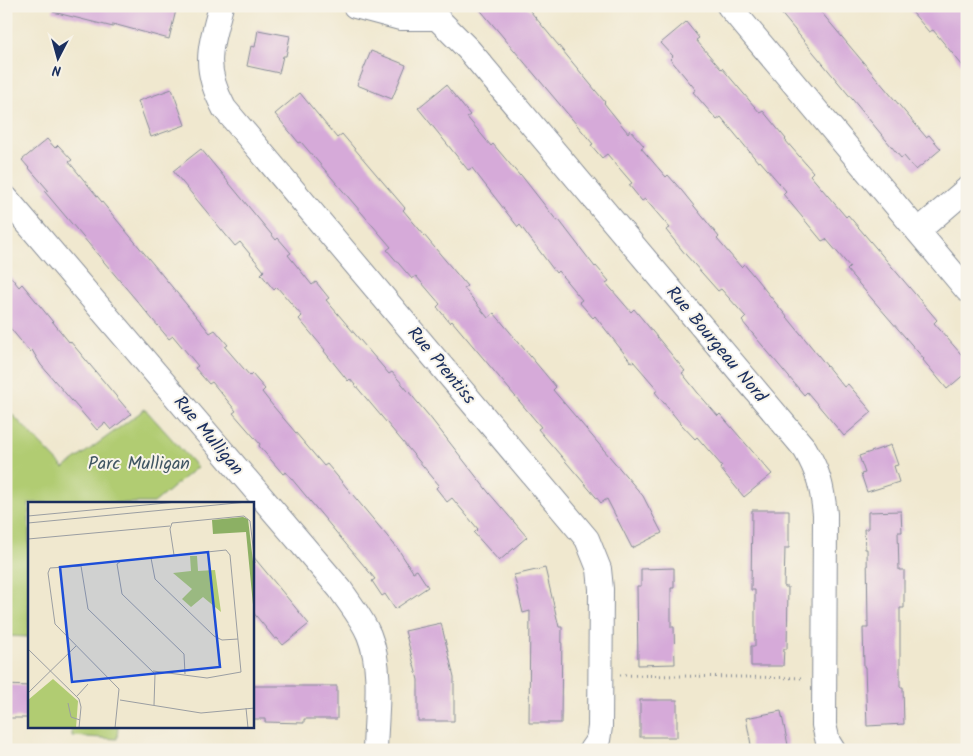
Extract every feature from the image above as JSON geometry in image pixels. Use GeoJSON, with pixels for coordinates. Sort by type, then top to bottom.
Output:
{"type":"FeatureCollection","features":[{"type":"Feature","properties":{"kind":"street","name":"Rue Prentiss"},"geometry":{"type":"LineString","coordinates":[[220,6],[210,51],[210,70],[214,90],[224,108],[587,539],[599,569],[601,589],[600,727],[598,740],[591,750]]}},
{"type":"Feature","properties":{"kind":"street"},"geometry":{"type":"LineString","coordinates":[[354,6],[400,18],[433,12]]}},
{"type":"Feature","properties":{"kind":"street"},"geometry":{"type":"LineString","coordinates":[[729,6],[967,290]]}},
{"type":"Feature","properties":{"kind":"street","name":"Rue Bourgeau Nord"},"geometry":{"type":"LineString","coordinates":[[433,12],[468,49],[805,449],[814,465],[822,485],[825,514],[824,725],[828,742],[833,750]]}},
{"type":"Feature","properties":{"kind":"street"},"geometry":{"type":"LineString","coordinates":[[918,231],[967,189]]}},
{"type":"Feature","properties":{"kind":"street","name":"Rue Mulligan"},"geometry":{"type":"LineString","coordinates":[[6,198],[340,589],[358,613],[374,652],[377,673],[375,750]]}},
{"type":"Feature","properties":{"kind":"path"},"geometry":{"type":"LineString","coordinates":[[600,675],[824,678]]}},
{"type":"Feature","properties":{"kind":"green space","name":"Parc Mulligan"},"geometry":{"type":"Polygon","coordinates":[[[6,408],[64,468],[145,409],[197,467],[155,502],[28,502],[28,637],[6,636],[6,408]]]}},
{"type":"Feature","properties":{"kind":"green space"},"geometry":{"type":"Polygon","coordinates":[[[72,728],[118,728],[117,739],[72,736],[72,728]]]}},
{"type":"Feature","properties":{"kind":"building"},"geometry":{"type":"Polygon","coordinates":[[[54,6],[177,6],[169,39],[113,24],[113,27],[53,12],[54,6]]]}},
{"type":"Feature","properties":{"kind":"building"},"geometry":{"type":"Polygon","coordinates":[[[477,6],[526,6],[628,133],[630,130],[644,146],[641,148],[666,177],[668,175],[682,191],[719,237],[717,239],[741,267],[744,264],[844,387],[848,384],[872,412],[844,436],[807,392],[804,395],[742,321],[746,317],[721,289],[718,291],[686,255],[666,230],[670,228],[645,199],[642,201],[629,185],[632,183],[607,154],[602,158],[591,145],[593,144],[477,6]]]}},
{"type":"Feature","properties":{"kind":"building"},"geometry":{"type":"Polygon","coordinates":[[[775,6],[816,6],[926,137],[929,135],[941,149],[916,170],[904,156],[901,158],[775,6]]]}},
{"type":"Feature","properties":{"kind":"building"},"geometry":{"type":"Polygon","coordinates":[[[907,6],[967,6],[967,71],[933,30],[929,32],[907,6]]]}},
{"type":"Feature","properties":{"kind":"building"},"geometry":{"type":"Polygon","coordinates":[[[686,22],[699,38],[696,40],[760,113],[763,111],[813,172],[810,175],[846,217],[848,215],[937,320],[934,323],[967,361],[967,372],[947,389],[924,359],[847,270],[850,267],[826,239],[822,241],[783,194],[786,191],[760,161],[758,162],[721,117],[717,120],[693,92],[696,90],[670,59],[673,56],[661,43],[686,22]]]}},
{"type":"Feature","properties":{"kind":"building"},"geometry":{"type":"Polygon","coordinates":[[[258,30],[290,36],[286,56],[283,56],[279,73],[247,66],[251,46],[255,47],[258,30]]]}},
{"type":"Feature","properties":{"kind":"building"},"geometry":{"type":"Polygon","coordinates":[[[371,51],[406,65],[392,99],[357,85],[371,51]]]}},
{"type":"Feature","properties":{"kind":"building"},"geometry":{"type":"Polygon","coordinates":[[[446,85],[470,115],[467,117],[491,146],[493,144],[521,175],[595,267],[609,281],[606,283],[631,312],[634,309],[685,371],[682,373],[698,393],[718,416],[720,414],[772,474],[744,497],[720,468],[722,466],[697,437],[695,439],[681,424],[655,392],[658,390],[633,361],[631,362],[595,316],[593,318],[579,302],[582,300],[558,271],[556,273],[520,225],[518,227],[472,168],[468,170],[418,108],[446,85]]]}},
{"type":"Feature","properties":{"kind":"building"},"geometry":{"type":"Polygon","coordinates":[[[172,89],[185,125],[151,137],[138,101],[172,89]]]}},
{"type":"Feature","properties":{"kind":"building"},"geometry":{"type":"Polygon","coordinates":[[[300,93],[337,138],[342,134],[405,208],[403,210],[467,286],[464,288],[488,318],[494,313],[556,387],[553,390],[643,496],[662,533],[632,548],[607,499],[601,503],[538,429],[541,427],[452,321],[450,323],[437,307],[440,304],[416,276],[412,279],[387,250],[391,247],[275,114],[300,93]]]}},
{"type":"Feature","properties":{"kind":"building"},"geometry":{"type":"Polygon","coordinates":[[[47,139],[55,148],[58,145],[72,160],[69,162],[210,333],[215,330],[228,345],[225,347],[250,376],[252,374],[265,389],[262,392],[273,406],[324,466],[327,464],[398,549],[413,572],[417,570],[428,587],[395,609],[385,594],[382,596],[372,581],[375,579],[286,472],[283,474],[259,446],[260,444],[233,413],[236,411],[212,382],[209,384],[195,368],[198,366],[173,336],[169,339],[45,192],[48,190],[22,160],[47,139]]]}},
{"type":"Feature","properties":{"kind":"building"},"geometry":{"type":"Polygon","coordinates":[[[201,149],[276,240],[278,238],[291,253],[288,255],[312,285],[316,282],[329,298],[326,300],[389,374],[392,372],[429,416],[489,493],[527,537],[499,561],[474,533],[478,529],[452,498],[447,502],[436,488],[439,485],[350,379],[348,381],[299,319],[302,316],[277,287],[274,290],[261,274],[264,271],[240,242],[235,246],[173,171],[201,149]]]}},
{"type":"Feature","properties":{"kind":"building"},"geometry":{"type":"Polygon","coordinates":[[[6,271],[19,287],[22,284],[131,414],[111,430],[105,423],[97,430],[41,365],[32,350],[30,352],[6,323],[6,271]]]}},
{"type":"Feature","properties":{"kind":"building"},"geometry":{"type":"Polygon","coordinates":[[[891,445],[898,465],[894,466],[899,482],[867,492],[861,474],[865,473],[859,456],[891,445]]]}},
{"type":"Feature","properties":{"kind":"building"},"geometry":{"type":"Polygon","coordinates":[[[752,510],[789,510],[789,548],[785,548],[784,587],[788,587],[787,649],[784,649],[783,666],[751,666],[751,646],[755,646],[755,590],[751,590],[752,510]]]}},
{"type":"Feature","properties":{"kind":"building"},"geometry":{"type":"Polygon","coordinates":[[[901,511],[902,532],[898,532],[899,570],[904,570],[904,608],[900,608],[900,687],[903,687],[904,724],[867,726],[863,628],[868,628],[867,549],[865,549],[864,529],[868,529],[868,512],[901,511]]]}},
{"type":"Feature","properties":{"kind":"building"},"geometry":{"type":"Polygon","coordinates":[[[254,557],[309,624],[283,645],[277,638],[275,639],[254,613],[254,557]]]}},
{"type":"Feature","properties":{"kind":"building"},"geometry":{"type":"Polygon","coordinates":[[[545,568],[559,627],[562,627],[561,723],[529,723],[530,611],[523,613],[514,575],[545,568]]]}},
{"type":"Feature","properties":{"kind":"building"},"geometry":{"type":"Polygon","coordinates":[[[674,568],[674,588],[671,588],[671,627],[674,627],[675,664],[638,665],[637,586],[641,586],[641,569],[674,568]]]}},
{"type":"Feature","properties":{"kind":"building"},"geometry":{"type":"Polygon","coordinates":[[[441,623],[454,677],[454,721],[418,721],[418,680],[405,631],[441,623]]]}},
{"type":"Feature","properties":{"kind":"building"},"geometry":{"type":"Polygon","coordinates":[[[6,685],[28,686],[28,718],[6,718],[6,685]]]}},
{"type":"Feature","properties":{"kind":"building"},"geometry":{"type":"Polygon","coordinates":[[[254,686],[337,686],[337,719],[304,719],[304,723],[265,722],[265,719],[254,719],[254,686]]]}},
{"type":"Feature","properties":{"kind":"building"},"geometry":{"type":"Polygon","coordinates":[[[640,700],[677,700],[677,737],[640,737],[640,700]]]}},
{"type":"Feature","properties":{"kind":"building"},"geometry":{"type":"Polygon","coordinates":[[[781,711],[789,750],[752,750],[746,718],[781,711]]]}}]}
